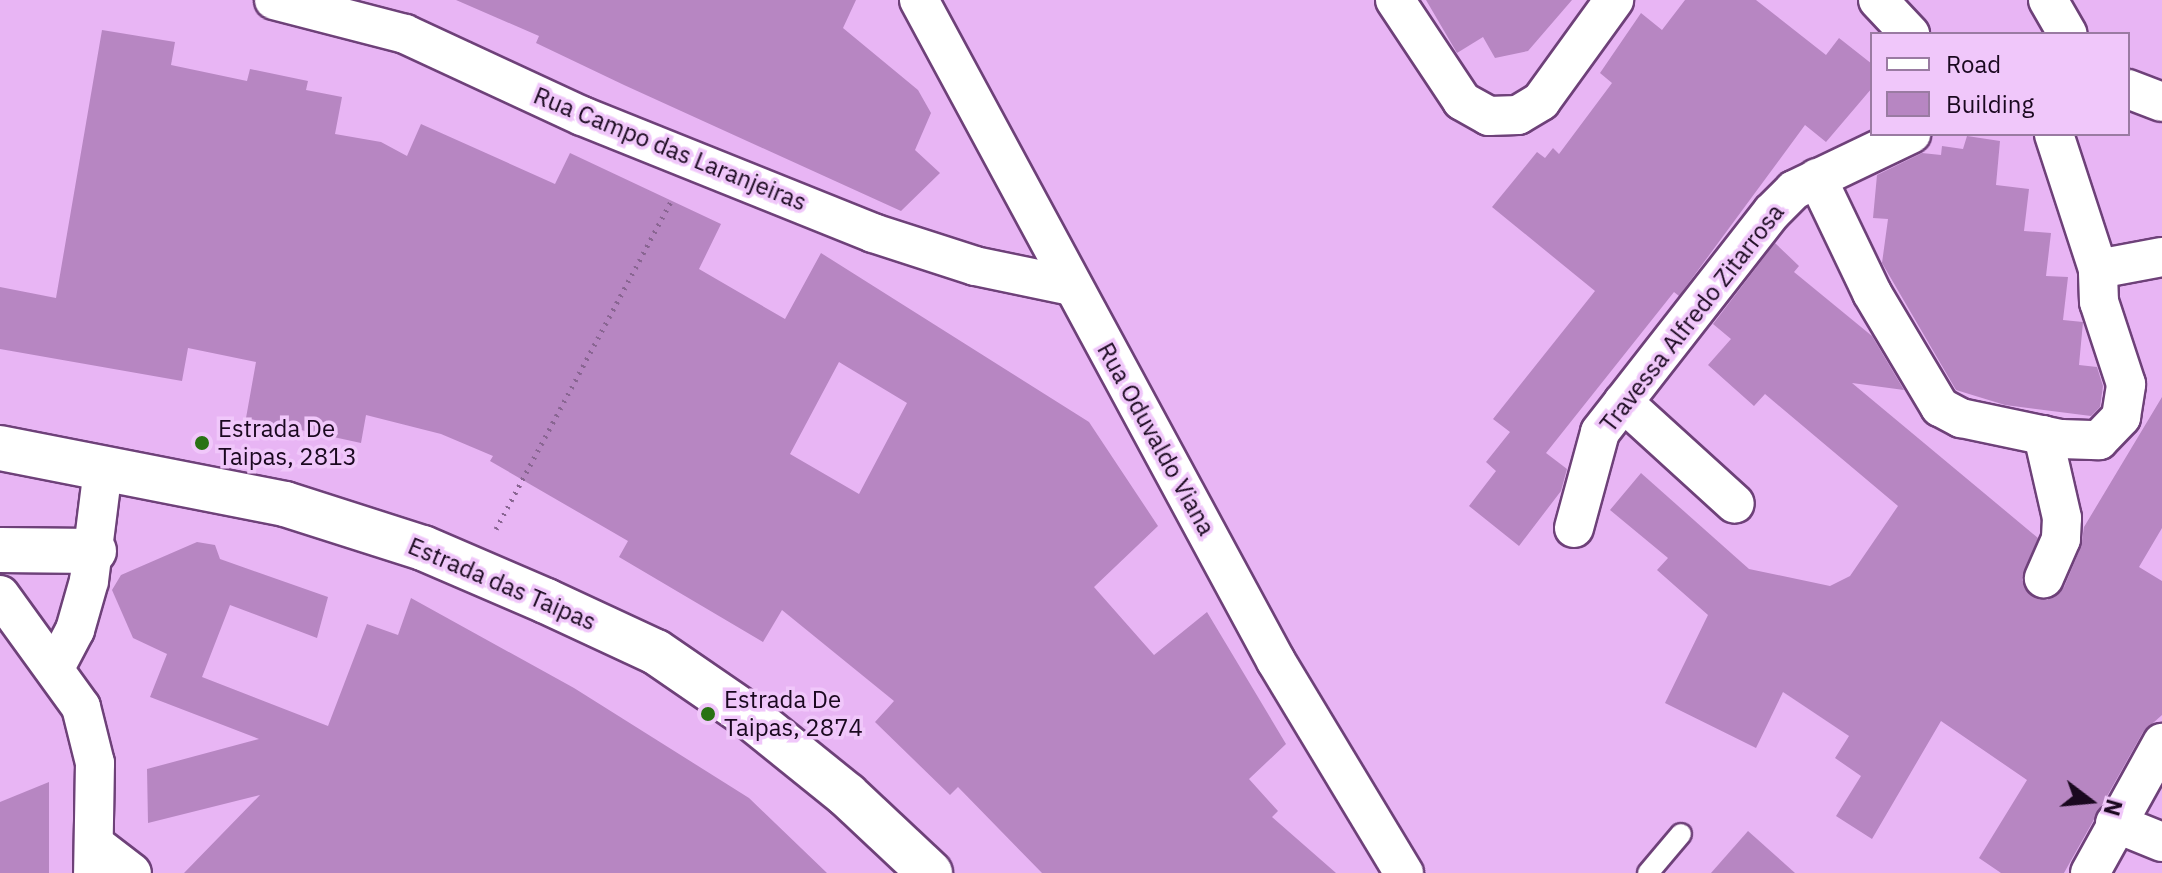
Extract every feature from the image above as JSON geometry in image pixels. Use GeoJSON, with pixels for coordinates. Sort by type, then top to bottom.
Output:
{"type":"FeatureCollection","features":[{"type":"Feature","properties":{"kind":"main road","name":"Estrada das Taipas"},"geometry":{"type":"LineString","coordinates":[[0,448],[285,504],[474,570],[656,652],[749,716],[847,795],[930,873]]}},
{"type":"Feature","properties":{"kind":"main road"},"geometry":{"type":"LineString","coordinates":[[0,550],[94,551]]}},
{"type":"Feature","properties":{"kind":"street","name":"Rua Campo das Laranjeiras"},"geometry":{"type":"LineString","coordinates":[[274,0],[405,34],[582,116],[873,233],[975,266],[1072,286]]}},
{"type":"Feature","properties":{"kind":"street","name":"Rua Oduvaldo Viana"},"geometry":{"type":"LineString","coordinates":[[919,0],[1276,661],[1404,873]]}},
{"type":"Feature","properties":{"kind":"street"},"geometry":{"type":"LineString","coordinates":[[1395,0],[1462,101],[1489,116],[1518,115],[1541,101],[1614,0]]}},
{"type":"Feature","properties":{"kind":"street"},"geometry":{"type":"LineString","coordinates":[[1878,0],[1908,32]]}},
{"type":"Feature","properties":{"kind":"street"},"geometry":{"type":"LineString","coordinates":[[2048,0],[2067,32]]}},
{"type":"Feature","properties":{"kind":"street"},"geometry":{"type":"LineString","coordinates":[[2130,90],[2162,102]]}},
{"type":"Feature","properties":{"kind":"street","name":"Travessa Alfredo Zitarrosa"},"geometry":{"type":"LineString","coordinates":[[1574,528],[1600,432],[1772,212],[1794,190],[1907,136]]}},
{"type":"Feature","properties":{"kind":"street"},"geometry":{"type":"LineString","coordinates":[[1817,178],[1872,293],[1940,407],[1961,418],[2043,435],[2099,440],[2121,417],[2126,384],[2099,302],[2098,269],[2055,136]]}},
{"type":"Feature","properties":{"kind":"street"},"geometry":{"type":"LineString","coordinates":[[2098,269],[2162,257]]}},
{"type":"Feature","properties":{"kind":"street"},"geometry":{"type":"LineString","coordinates":[[1623,402],[1735,504]]}},
{"type":"Feature","properties":{"kind":"street"},"geometry":{"type":"LineString","coordinates":[[2043,435],[2062,518],[2061,539],[2044,578]]}},
{"type":"Feature","properties":{"kind":"street"},"geometry":{"type":"LineString","coordinates":[[56,666],[75,630],[94,551],[103,468]]}},
{"type":"Feature","properties":{"kind":"street"},"geometry":{"type":"LineString","coordinates":[[0,595],[56,666],[81,707],[95,763],[95,859],[132,873]]}},
{"type":"Feature","properties":{"kind":"street"},"geometry":{"type":"LineString","coordinates":[[2090,873],[2162,743]]}},
{"type":"Feature","properties":{"kind":"street"},"geometry":{"type":"LineString","coordinates":[[2115,823],[2162,842]]}},
{"type":"Feature","properties":{"kind":"lane"},"geometry":{"type":"LineString","coordinates":[[1648,873],[1681,834]]}},
{"type":"Feature","properties":{"kind":"path"},"geometry":{"type":"LineString","coordinates":[[474,570],[693,159]]}},
{"type":"Feature","properties":{"kind":"building"},"geometry":{"type":"Polygon","coordinates":[[[456,0],[856,0],[843,28],[918,90],[931,113],[915,150],[940,173],[901,211],[624,85],[536,43],[539,36],[456,0]]]}},
{"type":"Feature","properties":{"kind":"building"},"geometry":{"type":"Polygon","coordinates":[[[1426,0],[1572,0],[1528,51],[1495,58],[1483,37],[1457,53],[1426,0]]]}},
{"type":"Feature","properties":{"kind":"building"},"geometry":{"type":"Polygon","coordinates":[[[1685,0],[1756,0],[1826,55],[1839,38],[1870,62],[1870,90],[1826,142],[1805,125],[1679,296],[1674,292],[1546,453],[1567,469],[1561,491],[1519,546],[1469,506],[1496,471],[1486,462],[1510,432],[1493,419],[1595,291],[1492,207],[1537,152],[1545,158],[1553,148],[1559,154],[1612,83],[1600,73],[1641,13],[1662,30],[1685,0]]]}},
{"type":"Feature","properties":{"kind":"building"},"geometry":{"type":"Polygon","coordinates":[[[102,30],[175,42],[171,65],[247,81],[250,69],[308,81],[306,90],[342,97],[335,134],[381,142],[407,156],[421,124],[555,184],[570,153],[721,224],[699,269],[785,319],[821,253],[1089,422],[1158,526],[1094,587],[1154,655],[1207,612],[1286,744],[1249,779],[1278,811],[1272,817],[1336,873],[1042,873],[958,787],[950,795],[875,722],[894,701],[782,610],[763,642],[619,557],[628,541],[490,461],[493,456],[441,434],[366,415],[361,443],[246,418],[256,362],[188,348],[182,381],[0,349],[0,287],[56,298],[102,30]],[[839,362],[790,454],[859,494],[907,403],[839,362]]]}},
{"type":"Feature","properties":{"kind":"building"},"geometry":{"type":"Polygon","coordinates":[[[1967,136],[2000,141],[1996,185],[2029,189],[2024,231],[2051,233],[2046,276],[2068,277],[2063,320],[2083,322],[2079,365],[2097,367],[2103,386],[2100,407],[2091,416],[2005,405],[1956,390],[1882,263],[1888,219],[1873,218],[1877,175],[1922,153],[1941,155],[1942,146],[1963,149],[1967,136]]]}},
{"type":"Feature","properties":{"kind":"building"},"geometry":{"type":"Polygon","coordinates":[[[1775,243],[1799,266],[1794,272],[1872,336],[1904,390],[1852,383],[2038,538],[2022,580],[2036,598],[2047,600],[2064,587],[2081,547],[2084,527],[2162,397],[2162,528],[2139,567],[2162,581],[2162,715],[2143,732],[2064,873],[2001,873],[1979,858],[2027,780],[1941,721],[1872,839],[1836,816],[1861,776],[1835,758],[1849,736],[1783,692],[1756,748],[1665,703],[1708,615],[1657,570],[1668,558],[1610,510],[1641,473],[1749,569],[1830,586],[1850,576],[1898,506],[1765,394],[1754,406],[1708,365],[1731,339],[1713,324],[1775,243]]]}},
{"type":"Feature","properties":{"kind":"building"},"geometry":{"type":"Polygon","coordinates":[[[197,542],[215,545],[220,559],[328,597],[317,638],[230,605],[202,677],[328,726],[367,624],[398,635],[411,598],[574,688],[749,798],[827,873],[184,873],[260,795],[148,823],[147,769],[259,739],[150,697],[167,654],[133,638],[112,590],[121,575],[197,542]]]}},
{"type":"Feature","properties":{"kind":"building"},"geometry":{"type":"Polygon","coordinates":[[[49,782],[49,873],[0,873],[0,802],[49,782]]]}},
{"type":"Feature","properties":{"kind":"building"},"geometry":{"type":"Polygon","coordinates":[[[1748,831],[1795,873],[1711,873],[1748,831]]]}},
{"type":"Feature","properties":{"kind":"place","name":"Estrada De Taipas, 2813"},"geometry":{"type":"Point","coordinates":[202,443]}},
{"type":"Feature","properties":{"kind":"place","name":"Estrada De Taipas, 2874"},"geometry":{"type":"Point","coordinates":[708,714]}}]}
